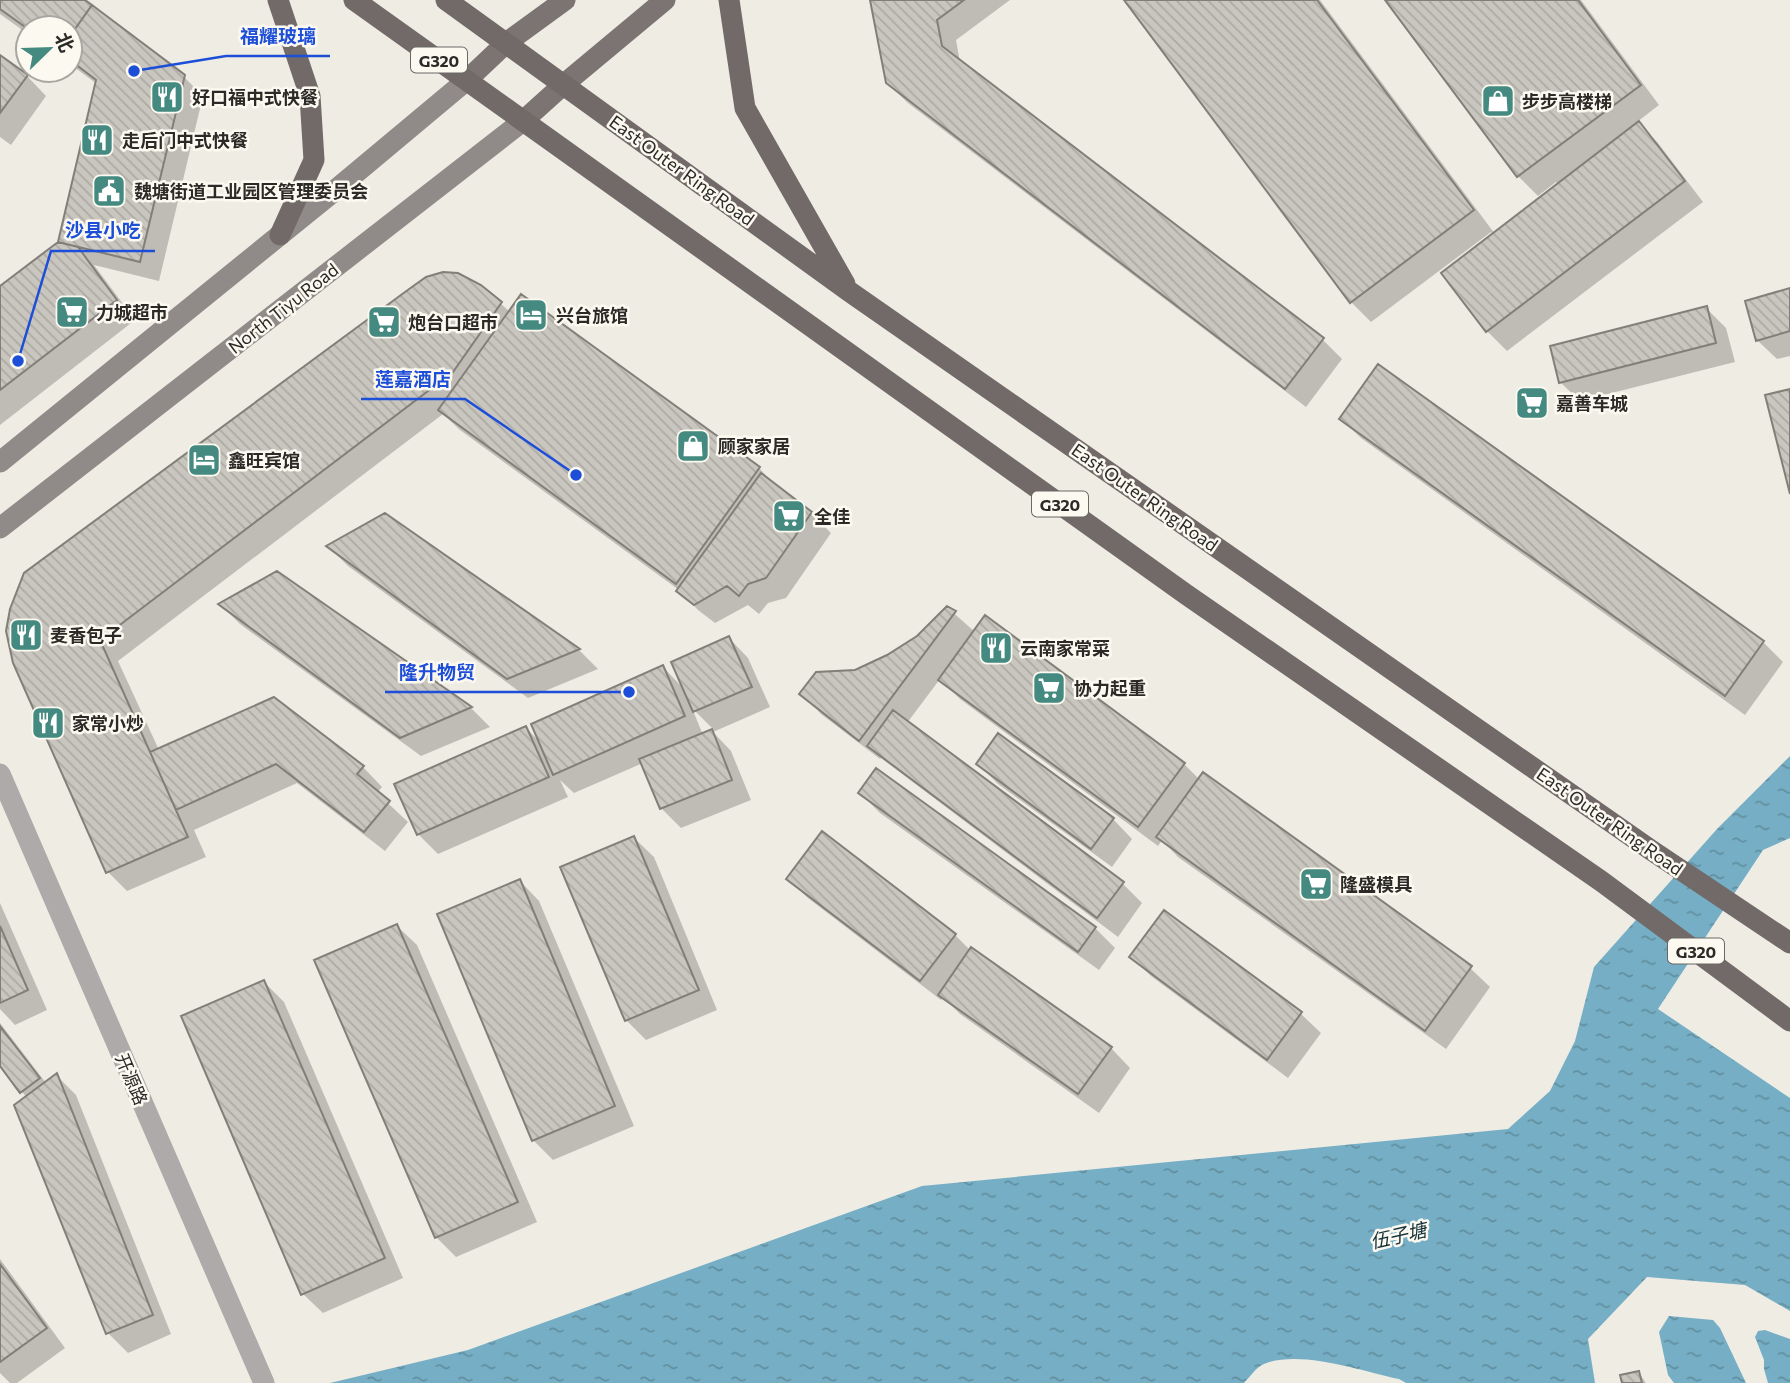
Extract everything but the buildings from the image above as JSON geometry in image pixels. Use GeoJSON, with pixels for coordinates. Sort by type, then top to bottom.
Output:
{"type":"FeatureCollection","features":[{"type":"Feature","properties":{"kind":"highway"},"geometry":{"type":"LineString","coordinates":[[278,0],[310,96],[314,160],[280,235]]}},
{"type":"Feature","properties":{"kind":"highway","name":"G320"},"geometry":{"type":"LineString","coordinates":[[354,0],[1187,595],[1601,881],[1790,1021]]}},
{"type":"Feature","properties":{"kind":"highway","name":"G320"},"geometry":{"type":"LineString","coordinates":[[446,0],[506,43]]}},
{"type":"Feature","properties":{"kind":"highway"},"geometry":{"type":"LineString","coordinates":[[729,0],[745,108],[850,292]]}},
{"type":"Feature","properties":{"kind":"highway","name":"East Outer Ring Road"},"geometry":{"type":"LineString","coordinates":[[506,43],[850,292],[1651,850],[1787,941]]}},
{"type":"Feature","properties":{"kind":"main road"},"geometry":{"type":"LineString","coordinates":[[0,462],[280,235],[467,80],[506,43],[565,0]]}},
{"type":"Feature","properties":{"kind":"main road","name":"North Tiyu Road"},"geometry":{"type":"LineString","coordinates":[[0,528],[523,121],[665,0]]}},
{"type":"Feature","properties":{"kind":"street","name":"开源路"},"geometry":{"type":"LineString","coordinates":[[0,774],[264,1383]]}},
{"type":"Feature","properties":{"kind":"water","name":"伍子塘"},"geometry":{"type":"Polygon","coordinates":[[[1790,756],[1790,838],[1763,850],[1658,1009],[1790,1098],[1790,1311],[1745,1285],[1647,1277],[1588,1339],[1595,1383],[1406,1383],[1349,1367],[1295,1359],[1264,1364],[1244,1383],[330,1383],[468,1350],[922,1186],[1508,1129],[1550,1091],[1575,1041],[1594,967],[1717,829],[1790,756]]]}},
{"type":"Feature","properties":{"kind":"water"},"geometry":{"type":"Polygon","coordinates":[[[1669,1316],[1713,1320],[1720,1328],[1746,1383],[1674,1383],[1668,1375],[1659,1332],[1669,1316]]]}},
{"type":"Feature","properties":{"kind":"water"},"geometry":{"type":"Polygon","coordinates":[[[1765,1330],[1790,1339],[1790,1383],[1768,1383],[1764,1360],[1755,1337],[1758,1331],[1765,1330]]]}},
{"type":"Feature","properties":{"kind":"place","name":"福耀玻璃"},"geometry":{"type":"Point","coordinates":[134,71]}},
{"type":"Feature","properties":{"kind":"place","name":"好口福中式快餐"},"geometry":{"type":"Point","coordinates":[167,97]}},
{"type":"Feature","properties":{"kind":"place","name":"步步高楼梯"},"geometry":{"type":"Point","coordinates":[1498,101]}},
{"type":"Feature","properties":{"kind":"place","name":"走后门中式快餐"},"geometry":{"type":"Point","coordinates":[97,140]}},
{"type":"Feature","properties":{"kind":"place","name":"魏塘街道工业园区管理委员会"},"geometry":{"type":"Point","coordinates":[109,191]}},
{"type":"Feature","properties":{"kind":"place","name":"力城超市"},"geometry":{"type":"Point","coordinates":[72,312]}},
{"type":"Feature","properties":{"kind":"place","name":"兴台旅馆"},"geometry":{"type":"Point","coordinates":[531,315]}},
{"type":"Feature","properties":{"kind":"place","name":"炮台口超市"},"geometry":{"type":"Point","coordinates":[384,322]}},
{"type":"Feature","properties":{"kind":"place","name":"沙县小吃"},"geometry":{"type":"Point","coordinates":[18,361]}},
{"type":"Feature","properties":{"kind":"place","name":"嘉善车城"},"geometry":{"type":"Point","coordinates":[1532,403]}},
{"type":"Feature","properties":{"kind":"place","name":"顾家家居"},"geometry":{"type":"Point","coordinates":[693,446]}},
{"type":"Feature","properties":{"kind":"place","name":"鑫旺宾馆"},"geometry":{"type":"Point","coordinates":[204,460]}},
{"type":"Feature","properties":{"kind":"place","name":"莲嘉酒店"},"geometry":{"type":"Point","coordinates":[576,475]}},
{"type":"Feature","properties":{"kind":"place","name":"全佳"},"geometry":{"type":"Point","coordinates":[789,516]}},
{"type":"Feature","properties":{"kind":"place","name":"麦香包子"},"geometry":{"type":"Point","coordinates":[26,635]}},
{"type":"Feature","properties":{"kind":"place","name":"云南家常菜"},"geometry":{"type":"Point","coordinates":[996,648]}},
{"type":"Feature","properties":{"kind":"place","name":"协力起重"},"geometry":{"type":"Point","coordinates":[1049,688]}},
{"type":"Feature","properties":{"kind":"place","name":"隆升物贸"},"geometry":{"type":"Point","coordinates":[629,692]}},
{"type":"Feature","properties":{"kind":"place","name":"家常小炒"},"geometry":{"type":"Point","coordinates":[48,723]}},
{"type":"Feature","properties":{"kind":"place","name":"隆盛模具"},"geometry":{"type":"Point","coordinates":[1316,884]}}]}
